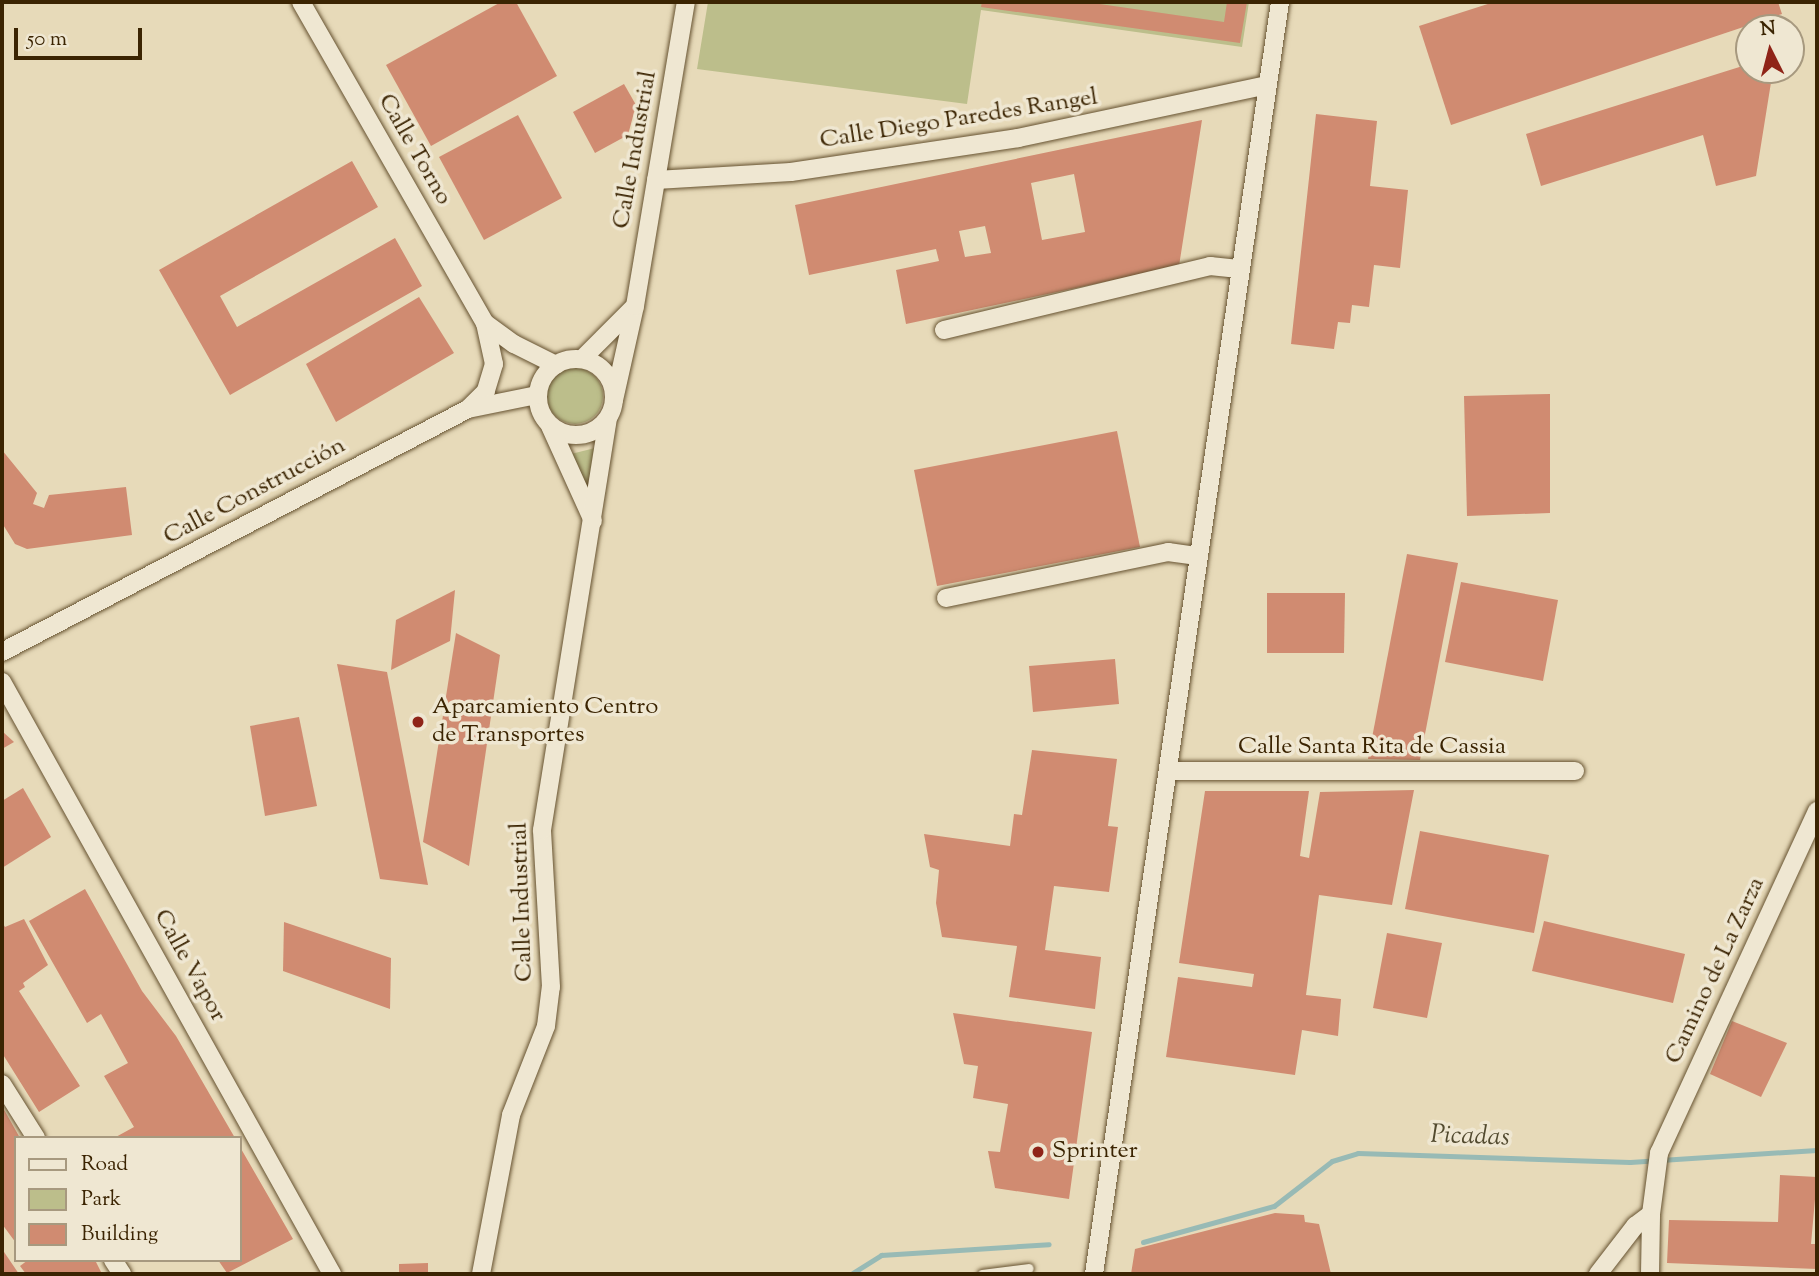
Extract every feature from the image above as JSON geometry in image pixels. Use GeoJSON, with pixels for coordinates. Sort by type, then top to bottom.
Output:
{"type":"FeatureCollection","features":[{"type":"Feature","properties":{"kind":"street","name":"Calle Torno"},"geometry":{"type":"LineString","coordinates":[[301,2],[485,323],[494,364],[486,391],[468,409]]}},
{"type":"Feature","properties":{"kind":"street","name":"Calle Industrial"},"geometry":{"type":"LineString","coordinates":[[614,400],[635,306],[686,2]]}},
{"type":"Feature","properties":{"kind":"street"},"geometry":{"type":"LineString","coordinates":[[1094,1274],[1170,771],[1239,269],[1280,2]]}},
{"type":"Feature","properties":{"kind":"street","name":"Calle Diego Paredes Rangel"},"geometry":{"type":"LineString","coordinates":[[656,180],[791,172],[1018,138],[1267,85]]}},
{"type":"Feature","properties":{"kind":"street"},"geometry":{"type":"LineString","coordinates":[[944,330],[1210,266],[1239,269]]}},
{"type":"Feature","properties":{"kind":"street"},"geometry":{"type":"LineString","coordinates":[[593,522],[550,426],[543,417],[537,395],[546,372],[556,365],[582,359],[635,306]]}},
{"type":"Feature","properties":{"kind":"street","name":"Calle Torno"},"geometry":{"type":"LineString","coordinates":[[485,323],[514,344],[556,365]]}},
{"type":"Feature","properties":{"kind":"street"},"geometry":{"type":"LineString","coordinates":[[550,426],[574,436],[587,434],[608,419],[614,400],[602,369],[582,359]]}},
{"type":"Feature","properties":{"kind":"street","name":"Calle Construcción"},"geometry":{"type":"LineString","coordinates":[[2,652],[468,409],[537,395]]}},
{"type":"Feature","properties":{"kind":"street","name":"Calle Industrial"},"geometry":{"type":"LineString","coordinates":[[481,1274],[511,1115],[546,1026],[551,987],[542,830],[608,419]]}},
{"type":"Feature","properties":{"kind":"street"},"geometry":{"type":"LineString","coordinates":[[946,598],[1168,552],[1198,556]]}},
{"type":"Feature","properties":{"kind":"street","name":"Calle Vapor"},"geometry":{"type":"LineString","coordinates":[[2,682],[332,1274]]}},
{"type":"Feature","properties":{"kind":"street","name":"Calle Santa Rita de Cassia"},"geometry":{"type":"LineString","coordinates":[[1170,771],[1575,771]]}},
{"type":"Feature","properties":{"kind":"street","name":"Camino de La Zarza"},"geometry":{"type":"LineString","coordinates":[[1650,1274],[1651,1214],[1659,1153],[1817,811]]}},
{"type":"Feature","properties":{"kind":"street"},"geometry":{"type":"LineString","coordinates":[[2,1084],[35,1136]]}},
{"type":"Feature","properties":{"kind":"street"},"geometry":{"type":"LineString","coordinates":[[1598,1274],[1634,1226],[1651,1214]]}},
{"type":"Feature","properties":{"kind":"lane"},"geometry":{"type":"LineString","coordinates":[[982,1274],[1029,1268]]}},
{"type":"Feature","properties":{"kind":"green space"},"geometry":{"type":"Polygon","coordinates":[[[708,2],[1249,2],[1242,47],[981,10],[967,104],[697,69],[708,2]]]}},
{"type":"Feature","properties":{"kind":"green space"},"geometry":{"type":"Polygon","coordinates":[[[575,368],[586,370],[595,376],[601,385],[601,407],[595,416],[586,422],[575,424],[564,422],[555,416],[549,407],[547,396],[549,385],[555,376],[564,370],[575,368]]]}},
{"type":"Feature","properties":{"kind":"green space"},"geometry":{"type":"Polygon","coordinates":[[[595,448],[590,487],[583,487],[567,455],[595,448]]]}},
{"type":"Feature","properties":{"kind":"building"},"geometry":{"type":"Polygon","coordinates":[[[501,2],[516,2],[557,76],[431,146],[386,65],[501,2]]]}},
{"type":"Feature","properties":{"kind":"building"},"geometry":{"type":"Polygon","coordinates":[[[982,2],[1086,2],[1224,22],[1227,2],[1247,2],[1240,43],[981,7],[982,2]]]}},
{"type":"Feature","properties":{"kind":"building"},"geometry":{"type":"Polygon","coordinates":[[[1494,2],[1778,2],[1782,14],[1735,14],[1735,30],[1451,125],[1419,26],[1494,2]]]}},
{"type":"Feature","properties":{"kind":"building"},"geometry":{"type":"Polygon","coordinates":[[[1735,68],[1735,84],[1771,84],[1756,176],[1716,186],[1703,135],[1541,186],[1526,134],[1735,68]]]}},
{"type":"Feature","properties":{"kind":"building"},"geometry":{"type":"Polygon","coordinates":[[[624,84],[636,105],[628,135],[595,153],[573,112],[624,84]]]}},
{"type":"Feature","properties":{"kind":"building"},"geometry":{"type":"Polygon","coordinates":[[[1316,114],[1377,121],[1370,186],[1408,190],[1400,268],[1374,265],[1369,307],[1352,305],[1350,323],[1338,322],[1334,349],[1291,344],[1316,114]]]}},
{"type":"Feature","properties":{"kind":"building"},"geometry":{"type":"Polygon","coordinates":[[[518,115],[562,198],[484,240],[439,157],[518,115]]]}},
{"type":"Feature","properties":{"kind":"building"},"geometry":{"type":"Polygon","coordinates":[[[1202,120],[1179,266],[906,324],[896,270],[939,261],[936,249],[809,275],[795,205],[1202,120]],[[1074,174],[1031,183],[1042,240],[1085,232],[1074,174]],[[985,226],[959,231],[965,257],[991,253],[985,226]]]}},
{"type":"Feature","properties":{"kind":"building"},"geometry":{"type":"Polygon","coordinates":[[[352,161],[378,207],[220,296],[237,327],[395,238],[422,286],[230,395],[159,270],[352,161]]]}},
{"type":"Feature","properties":{"kind":"building"},"geometry":{"type":"Polygon","coordinates":[[[419,297],[454,353],[336,422],[306,364],[419,297]]]}},
{"type":"Feature","properties":{"kind":"building"},"geometry":{"type":"Polygon","coordinates":[[[1550,394],[1550,513],[1467,516],[1464,396],[1550,394]]]}},
{"type":"Feature","properties":{"kind":"building"},"geometry":{"type":"Polygon","coordinates":[[[1117,431],[1140,547],[937,586],[914,470],[1117,431]]]}},
{"type":"Feature","properties":{"kind":"building"},"geometry":{"type":"Polygon","coordinates":[[[2,450],[37,493],[33,504],[44,508],[49,495],[126,487],[132,535],[27,549],[15,544],[2,523],[2,450]]]}},
{"type":"Feature","properties":{"kind":"building"},"geometry":{"type":"Polygon","coordinates":[[[1407,554],[1458,563],[1420,760],[1368,759],[1407,554]]]}},
{"type":"Feature","properties":{"kind":"building"},"geometry":{"type":"Polygon","coordinates":[[[1461,582],[1558,600],[1543,681],[1445,662],[1461,582]]]}},
{"type":"Feature","properties":{"kind":"building"},"geometry":{"type":"Polygon","coordinates":[[[455,590],[450,641],[391,670],[396,620],[455,590]]]}},
{"type":"Feature","properties":{"kind":"building"},"geometry":{"type":"Polygon","coordinates":[[[1267,593],[1345,593],[1344,653],[1267,653],[1267,593]]]}},
{"type":"Feature","properties":{"kind":"building"},"geometry":{"type":"Polygon","coordinates":[[[456,633],[500,655],[469,866],[423,842],[456,633]]]}},
{"type":"Feature","properties":{"kind":"building"},"geometry":{"type":"Polygon","coordinates":[[[1115,659],[1119,704],[1033,712],[1029,666],[1115,659]]]}},
{"type":"Feature","properties":{"kind":"building"},"geometry":{"type":"Polygon","coordinates":[[[337,664],[387,672],[428,885],[380,879],[337,664]]]}},
{"type":"Feature","properties":{"kind":"building"},"geometry":{"type":"Polygon","coordinates":[[[299,717],[317,806],[265,816],[250,726],[299,717]]]}},
{"type":"Feature","properties":{"kind":"building"},"geometry":{"type":"Polygon","coordinates":[[[2,731],[14,742],[2,749],[2,731]]]}},
{"type":"Feature","properties":{"kind":"building"},"geometry":{"type":"Polygon","coordinates":[[[1032,750],[1117,759],[1108,826],[1118,827],[1109,892],[1054,886],[1045,950],[1101,957],[1095,1009],[1009,997],[1017,946],[942,937],[936,903],[939,870],[930,867],[924,834],[1010,846],[1014,814],[1022,815],[1032,750]]]}},
{"type":"Feature","properties":{"kind":"building"},"geometry":{"type":"Polygon","coordinates":[[[23,788],[51,837],[2,868],[2,801],[23,788]]]}},
{"type":"Feature","properties":{"kind":"building"},"geometry":{"type":"Polygon","coordinates":[[[1414,790],[1392,905],[1319,895],[1306,995],[1341,999],[1338,1036],[1302,1030],[1295,1075],[1166,1057],[1178,977],[1252,987],[1254,974],[1179,963],[1205,791],[1309,791],[1300,856],[1309,858],[1320,792],[1414,790]]]}},
{"type":"Feature","properties":{"kind":"building"},"geometry":{"type":"Polygon","coordinates":[[[1420,831],[1549,855],[1534,933],[1405,909],[1420,831]]]}},
{"type":"Feature","properties":{"kind":"building"},"geometry":{"type":"Polygon","coordinates":[[[85,889],[142,991],[176,1036],[234,1136],[118,1136],[134,1127],[104,1076],[128,1063],[101,1014],[87,1023],[29,921],[85,889]]]}},
{"type":"Feature","properties":{"kind":"building"},"geometry":{"type":"Polygon","coordinates":[[[24,919],[48,965],[23,983],[25,987],[19,991],[80,1086],[39,1112],[2,1053],[2,922],[5,927],[24,919]]]}},
{"type":"Feature","properties":{"kind":"building"},"geometry":{"type":"Polygon","coordinates":[[[1544,921],[1685,954],[1673,1003],[1532,971],[1544,921]]]}},
{"type":"Feature","properties":{"kind":"building"},"geometry":{"type":"Polygon","coordinates":[[[284,922],[391,958],[390,1009],[283,971],[284,922]]]}},
{"type":"Feature","properties":{"kind":"building"},"geometry":{"type":"Polygon","coordinates":[[[1387,933],[1442,943],[1427,1018],[1373,1008],[1387,933]]]}},
{"type":"Feature","properties":{"kind":"building"},"geometry":{"type":"Polygon","coordinates":[[[953,1013],[1092,1032],[1069,1199],[995,1188],[988,1151],[1000,1152],[1008,1104],[973,1098],[978,1066],[964,1064],[953,1013]]]}},
{"type":"Feature","properties":{"kind":"building"},"geometry":{"type":"Polygon","coordinates":[[[1732,1021],[1787,1043],[1761,1097],[1710,1074],[1732,1021]]]}},
{"type":"Feature","properties":{"kind":"building"},"geometry":{"type":"Polygon","coordinates":[[[2,1106],[19,1136],[14,1136],[14,1240],[2,1224],[2,1106]]]}},
{"type":"Feature","properties":{"kind":"building"},"geometry":{"type":"Polygon","coordinates":[[[242,1150],[293,1239],[227,1273],[219,1262],[242,1262],[242,1150]]]}},
{"type":"Feature","properties":{"kind":"building"},"geometry":{"type":"Polygon","coordinates":[[[1780,1175],[1817,1177],[1811,1244],[1817,1244],[1817,1269],[1667,1263],[1669,1220],[1778,1222],[1780,1175]]]}},
{"type":"Feature","properties":{"kind":"building"},"geometry":{"type":"Polygon","coordinates":[[[1275,1213],[1304,1215],[1305,1222],[1319,1224],[1331,1274],[1131,1274],[1135,1249],[1275,1213]]]}},
{"type":"Feature","properties":{"kind":"building"},"geometry":{"type":"Polygon","coordinates":[[[2,1249],[19,1274],[2,1274],[2,1249]]]}},
{"type":"Feature","properties":{"kind":"building"},"geometry":{"type":"Polygon","coordinates":[[[25,1262],[96,1262],[102,1274],[26,1274],[20,1266],[25,1262]]]}},
{"type":"Feature","properties":{"kind":"building"},"geometry":{"type":"Polygon","coordinates":[[[428,1263],[428,1274],[399,1274],[399,1264],[428,1263]]]}},
{"type":"Feature","properties":{"kind":"waterway","name":"Picadas"},"geometry":{"type":"LineString","coordinates":[[1143,1242],[1274,1206],[1332,1161],[1358,1153],[1630,1162],[1817,1150]]}},
{"type":"Feature","properties":{"kind":"waterway","name":"Picadas"},"geometry":{"type":"LineString","coordinates":[[851,1274],[881,1255],[1049,1244]]}},
{"type":"Feature","properties":{"kind":"place","name":"Aparcamiento Centro de Transportes"},"geometry":{"type":"Point","coordinates":[418,722]}},
{"type":"Feature","properties":{"kind":"place","name":"Sprinter"},"geometry":{"type":"Point","coordinates":[1038,1152]}}]}
